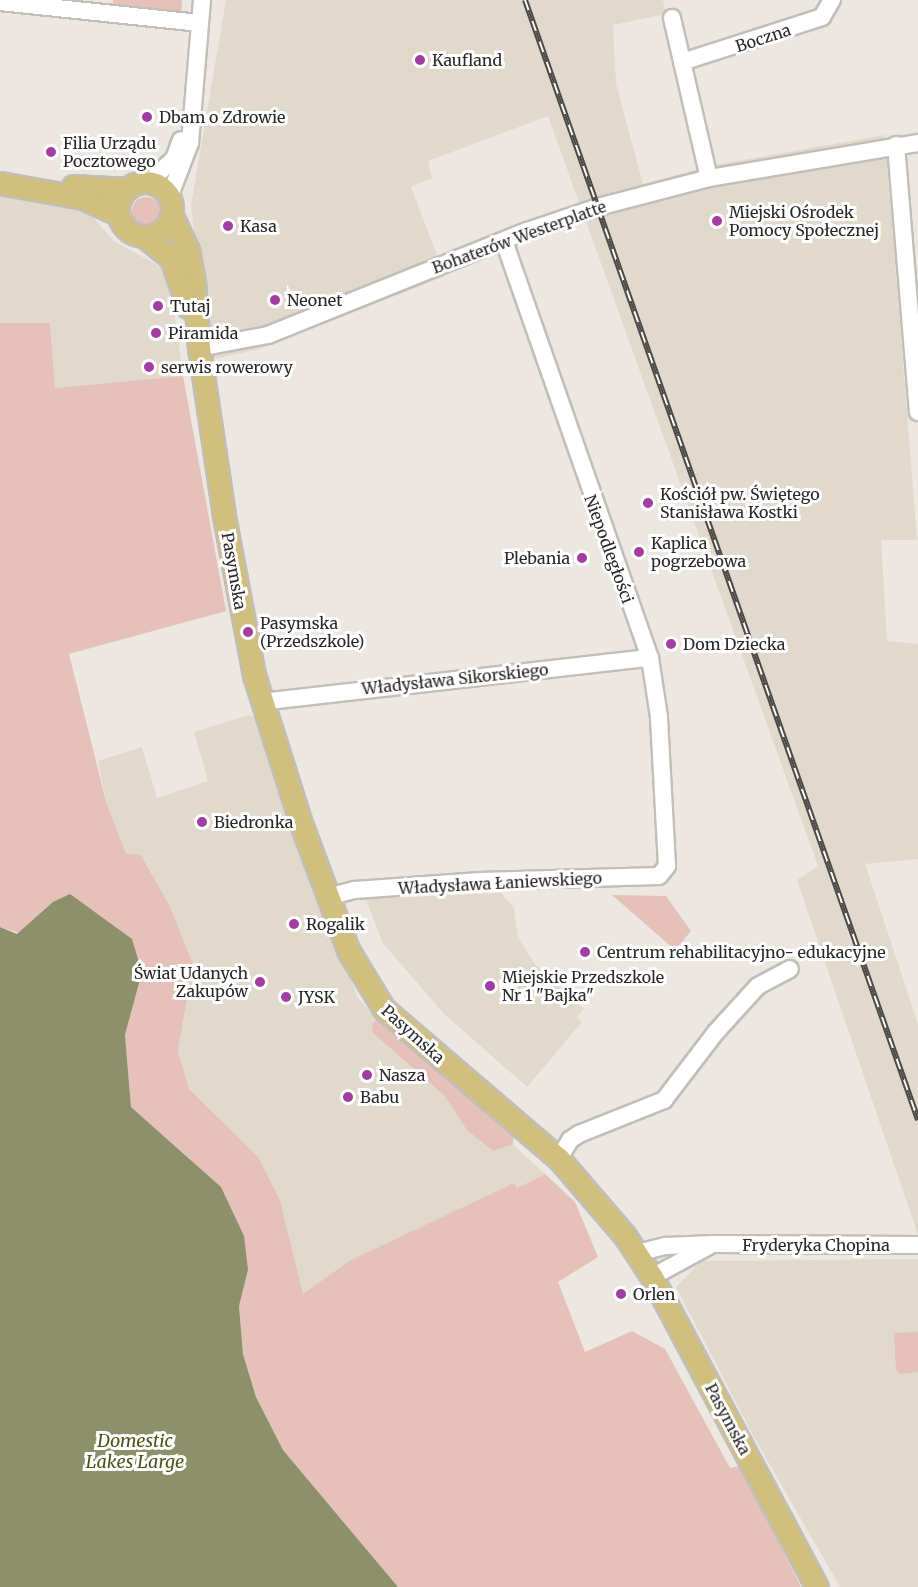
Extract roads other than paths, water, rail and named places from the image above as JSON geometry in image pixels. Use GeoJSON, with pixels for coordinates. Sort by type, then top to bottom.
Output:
{"type":"FeatureCollection","features":[{"type":"Feature","properties":{"kind":"main road"},"geometry":{"type":"LineString","coordinates":[[149,182],[156,184],[171,207],[164,229],[144,236],[131,231],[118,214],[95,201],[8,183],[127,189],[149,182]]}},
{"type":"Feature","properties":{"kind":"main road"},"geometry":{"type":"LineString","coordinates":[[118,214],[119,203],[127,189]]}},
{"type":"Feature","properties":{"kind":"main road","name":"Pasymska"},"geometry":{"type":"LineString","coordinates":[[171,207],[188,250],[200,348],[239,604],[261,702],[328,897],[355,965],[379,1003],[559,1159],[637,1253],[652,1277],[817,1587]]}},
{"type":"Feature","properties":{"kind":"main road","name":"Pasymska"},"geometry":{"type":"LineString","coordinates":[[144,236],[171,258],[200,348]]}},
{"type":"Feature","properties":{"kind":"street"},"geometry":{"type":"LineString","coordinates":[[171,207],[190,143],[190,104],[202,0]]}},
{"type":"Feature","properties":{"kind":"street","name":"Boczna"},"geometry":{"type":"LineString","coordinates":[[682,62],[822,17],[832,0]]}},
{"type":"Feature","properties":{"kind":"street"},"geometry":{"type":"LineString","coordinates":[[0,2],[199,24]]}},
{"type":"Feature","properties":{"kind":"street"},"geometry":{"type":"LineString","coordinates":[[672,18],[709,178]]}},
{"type":"Feature","properties":{"kind":"street"},"geometry":{"type":"LineString","coordinates":[[149,182],[174,159],[190,104]]}},
{"type":"Feature","properties":{"kind":"street","name":"Bohaterów Westerplatte"},"geometry":{"type":"LineString","coordinates":[[200,348],[268,335],[592,209],[709,178],[918,143]]}},
{"type":"Feature","properties":{"kind":"street"},"geometry":{"type":"LineString","coordinates":[[897,145],[918,412]]}},
{"type":"Feature","properties":{"kind":"street","name":"Niepodległości"},"geometry":{"type":"LineString","coordinates":[[504,242],[650,658],[659,717],[667,866]]}},
{"type":"Feature","properties":{"kind":"street","name":"Władysława Sikorskiego"},"geometry":{"type":"LineString","coordinates":[[261,702],[650,658]]}},
{"type":"Feature","properties":{"kind":"street","name":"Władysława Łaniewskiego"},"geometry":{"type":"LineString","coordinates":[[328,897],[355,890],[480,881],[659,876],[667,866]]}},
{"type":"Feature","properties":{"kind":"street"},"geometry":{"type":"LineString","coordinates":[[559,1159],[570,1140],[579,1134],[664,1100],[716,1032],[758,986],[790,969]]}},
{"type":"Feature","properties":{"kind":"street","name":"Fryderyka Chopina"},"geometry":{"type":"LineString","coordinates":[[652,1277],[713,1244]]}},
{"type":"Feature","properties":{"kind":"street","name":"Fryderyka Chopina"},"geometry":{"type":"LineString","coordinates":[[637,1253],[666,1246],[713,1244],[918,1245]]}},
{"type":"Feature","properties":{"kind":"water","name":"Domestic Lakes Large"},"geometry":{"type":"Polygon","coordinates":[[[70,894],[132,939],[142,972],[125,1035],[131,1107],[221,1187],[244,1236],[248,1270],[239,1306],[243,1354],[256,1397],[283,1450],[398,1587],[0,1587],[0,927],[17,934],[53,902],[70,894]]]}},
{"type":"Feature","properties":{"kind":"railway"},"geometry":{"type":"LineString","coordinates":[[525,0],[918,1120]]}},
{"type":"Feature","properties":{"kind":"place","name":"Kaufland"},"geometry":{"type":"Point","coordinates":[420,60]}},
{"type":"Feature","properties":{"kind":"place","name":"Dbam o Zdrowie"},"geometry":{"type":"Point","coordinates":[147,117]}},
{"type":"Feature","properties":{"kind":"place","name":"Filia Urządu Pocztowego"},"geometry":{"type":"Point","coordinates":[51,152]}},
{"type":"Feature","properties":{"kind":"place","name":"Miejski Ośrodek Pomocy Społecznej"},"geometry":{"type":"Point","coordinates":[717,221]}},
{"type":"Feature","properties":{"kind":"place","name":"Kasa"},"geometry":{"type":"Point","coordinates":[228,226]}},
{"type":"Feature","properties":{"kind":"place","name":"Neonet"},"geometry":{"type":"Point","coordinates":[275,300]}},
{"type":"Feature","properties":{"kind":"place","name":"Tutaj"},"geometry":{"type":"Point","coordinates":[158,306]}},
{"type":"Feature","properties":{"kind":"place","name":"Piramida"},"geometry":{"type":"Point","coordinates":[156,333]}},
{"type":"Feature","properties":{"kind":"place","name":"serwis rowerowy"},"geometry":{"type":"Point","coordinates":[149,367]}},
{"type":"Feature","properties":{"kind":"place","name":"Kościół pw. Świętego Stanisława Kostki"},"geometry":{"type":"Point","coordinates":[648,503]}},
{"type":"Feature","properties":{"kind":"place","name":"Kaplica pogrzebowa"},"geometry":{"type":"Point","coordinates":[639,552]}},
{"type":"Feature","properties":{"kind":"place","name":"Plebania"},"geometry":{"type":"Point","coordinates":[582,558]}},
{"type":"Feature","properties":{"kind":"place","name":"Pasymska (Przedszkole)"},"geometry":{"type":"Point","coordinates":[248,632]}},
{"type":"Feature","properties":{"kind":"place","name":"Dom Dziecka"},"geometry":{"type":"Point","coordinates":[671,644]}},
{"type":"Feature","properties":{"kind":"place","name":"Biedronka"},"geometry":{"type":"Point","coordinates":[202,822]}},
{"type":"Feature","properties":{"kind":"place","name":"Rogalik"},"geometry":{"type":"Point","coordinates":[294,924]}},
{"type":"Feature","properties":{"kind":"place","name":"Centrum rehabilitacyjno- edukacyjne"},"geometry":{"type":"Point","coordinates":[585,952]}},
{"type":"Feature","properties":{"kind":"place","name":"Świat Udanych Zakupów"},"geometry":{"type":"Point","coordinates":[260,982]}},
{"type":"Feature","properties":{"kind":"place","name":"Miejskie Przedszkole Nr 1 \"Bajka\""},"geometry":{"type":"Point","coordinates":[490,986]}},
{"type":"Feature","properties":{"kind":"place","name":"JYSK"},"geometry":{"type":"Point","coordinates":[286,997]}},
{"type":"Feature","properties":{"kind":"place","name":"Nasza"},"geometry":{"type":"Point","coordinates":[367,1075]}},
{"type":"Feature","properties":{"kind":"place","name":"Babu"},"geometry":{"type":"Point","coordinates":[348,1097]}},
{"type":"Feature","properties":{"kind":"place","name":"Orlen"},"geometry":{"type":"Point","coordinates":[621,1294]}}]}
